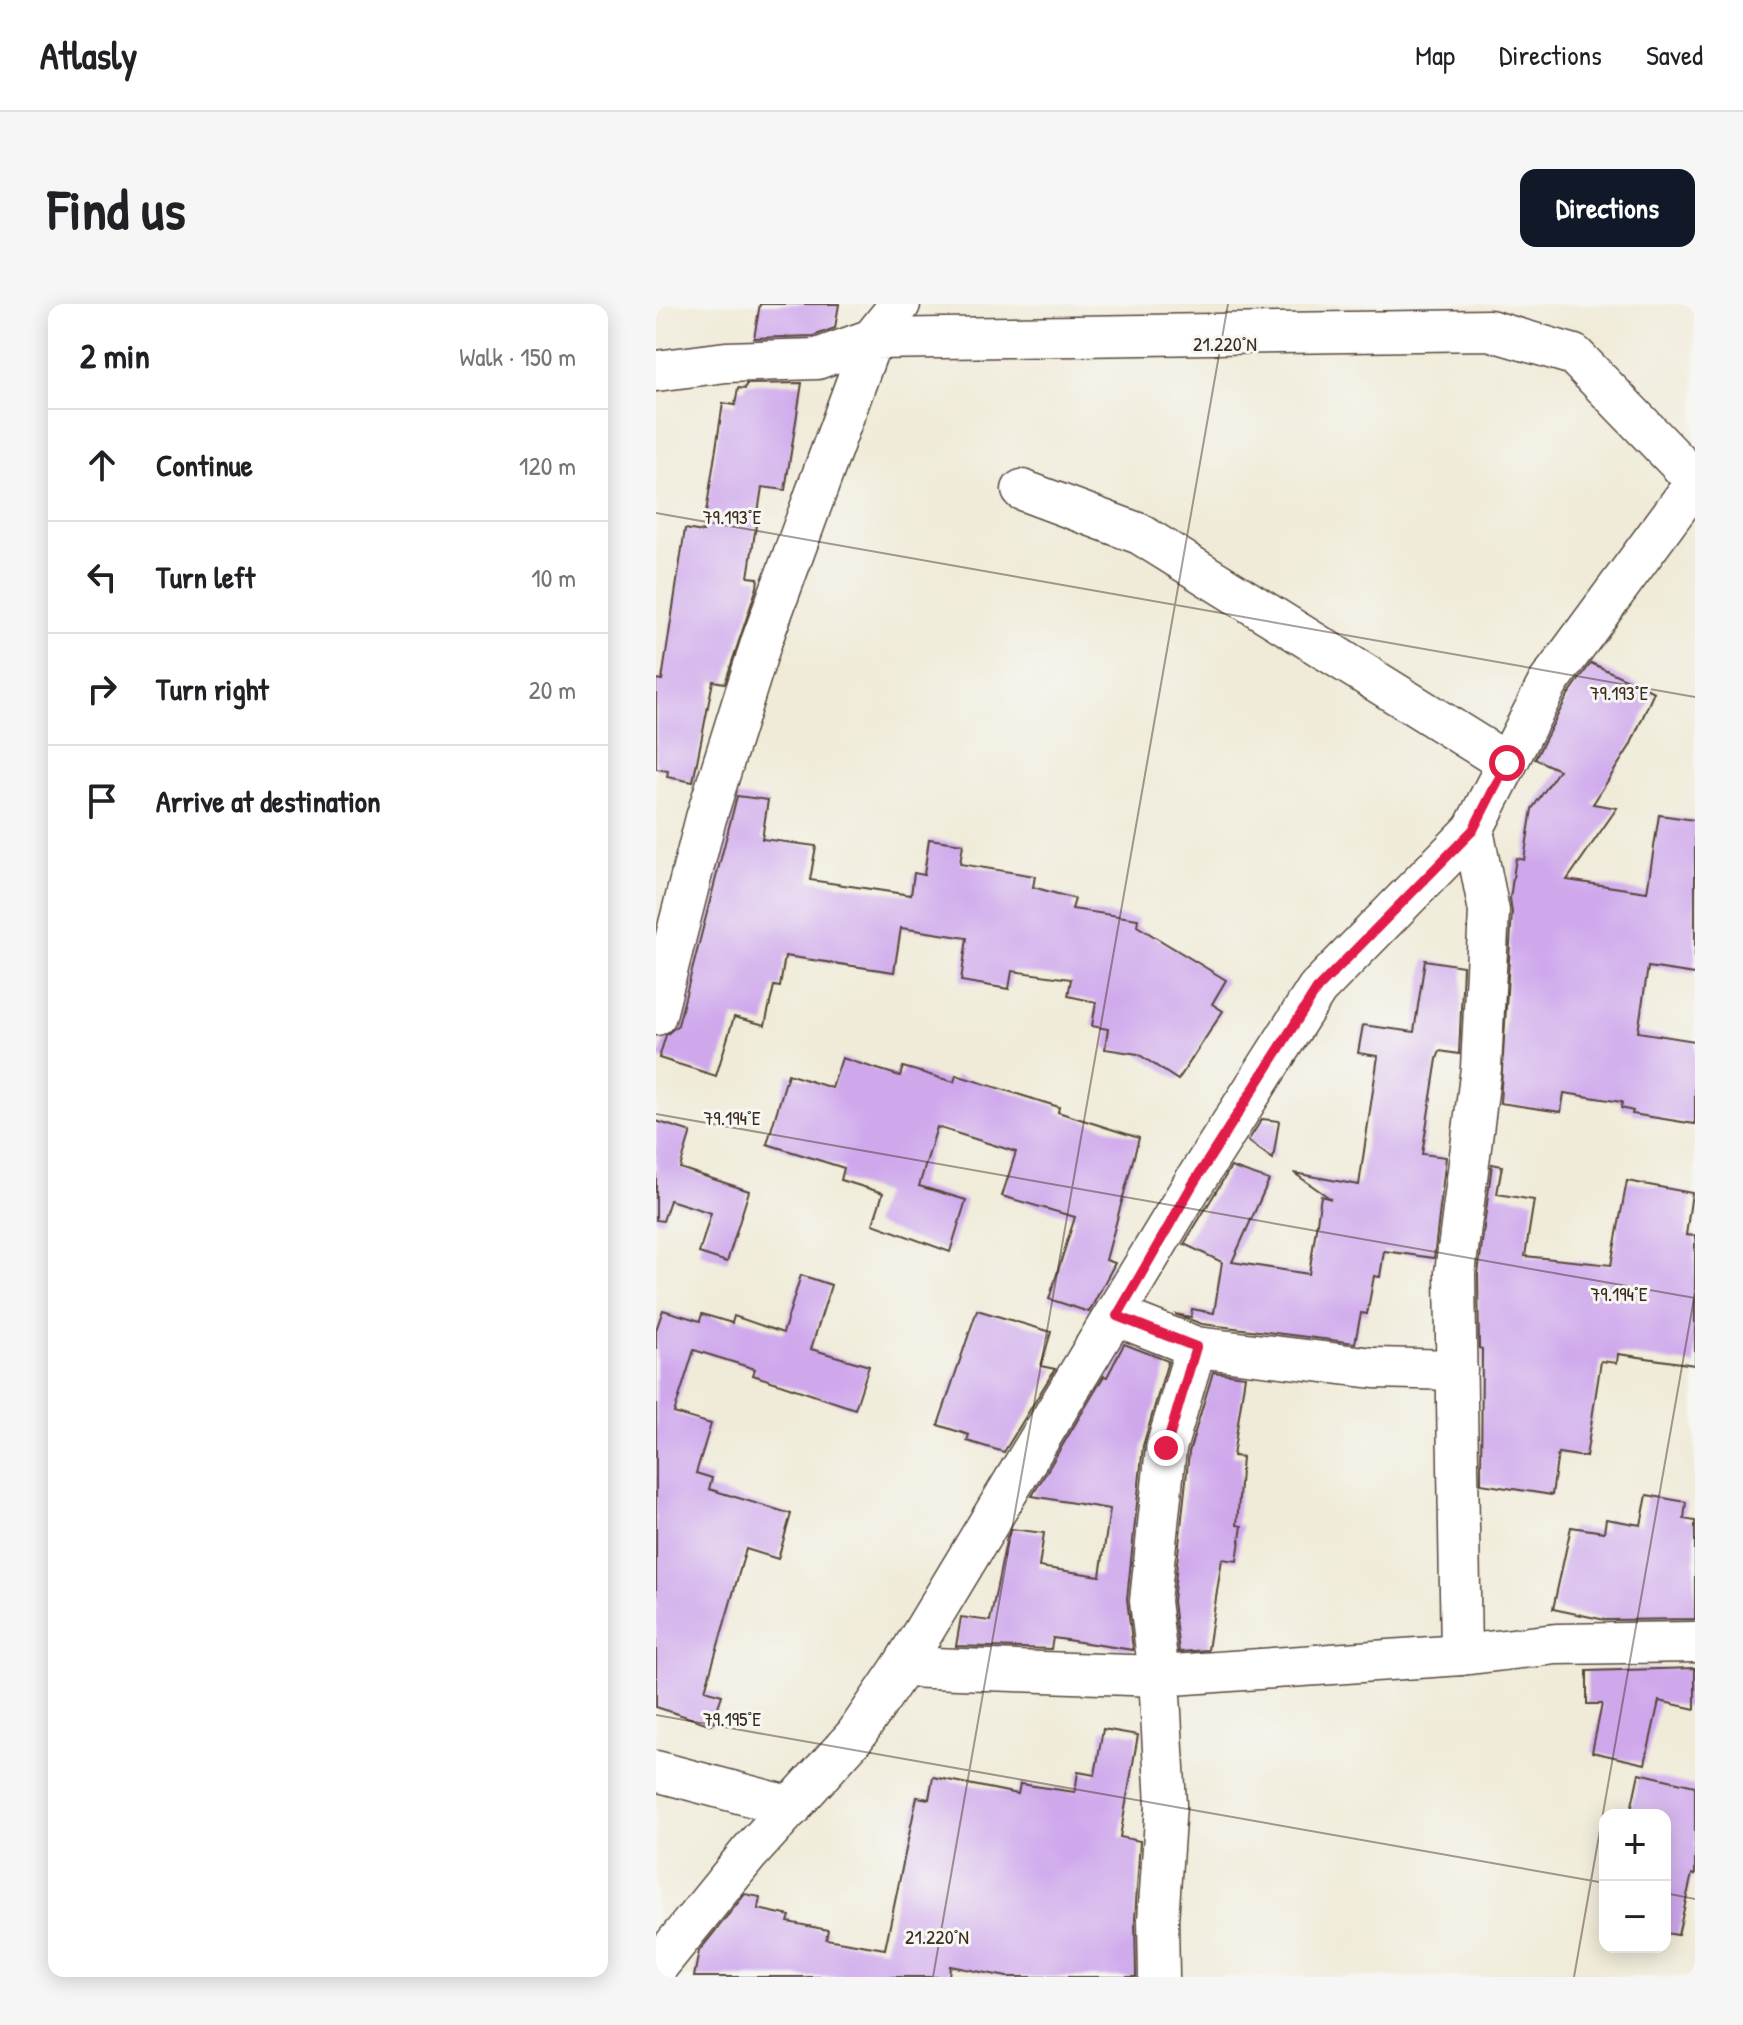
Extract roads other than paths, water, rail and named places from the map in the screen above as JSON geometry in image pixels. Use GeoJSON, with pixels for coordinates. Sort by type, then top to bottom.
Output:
{"type":"FeatureCollection","features":[{"type":"Feature","properties":{"kind":"street"},"geometry":{"type":"LineString","coordinates":[[656,1015],[706,818],[753,669],[872,339],[900,304]]}},
{"type":"Feature","properties":{"kind":"street"},"geometry":{"type":"LineString","coordinates":[[656,371],[726,362],[817,359],[872,339],[1126,320],[1489,330],[1574,355],[1695,481],[1548,683],[1473,830],[1317,989],[1193,1184],[1117,1316],[902,1667],[855,1736],[656,1968]]}},
{"type":"Feature","properties":{"kind":"street"},"geometry":{"type":"LineString","coordinates":[[1022,490],[1140,534],[1507,763]]}},
{"type":"Feature","properties":{"kind":"street"},"geometry":{"type":"LineString","coordinates":[[1461,1655],[1455,1273],[1481,1068],[1489,911],[1473,830]]}},
{"type":"Feature","properties":{"kind":"street"},"geometry":{"type":"LineString","coordinates":[[1117,1316],[1196,1347],[1374,1368],[1457,1370]]}},
{"type":"Feature","properties":{"kind":"street"},"geometry":{"type":"LineString","coordinates":[[1159,1977],[1158,1920],[1166,1805],[1159,1676],[1150,1601],[1166,1448],[1196,1347]]}},
{"type":"Feature","properties":{"kind":"street"},"geometry":{"type":"LineString","coordinates":[[902,1667],[1159,1676],[1461,1655],[1556,1644],[1695,1642]]}},
{"type":"Feature","properties":{"kind":"street"},"geometry":{"type":"LineString","coordinates":[[656,1771],[792,1807]]}}]}
